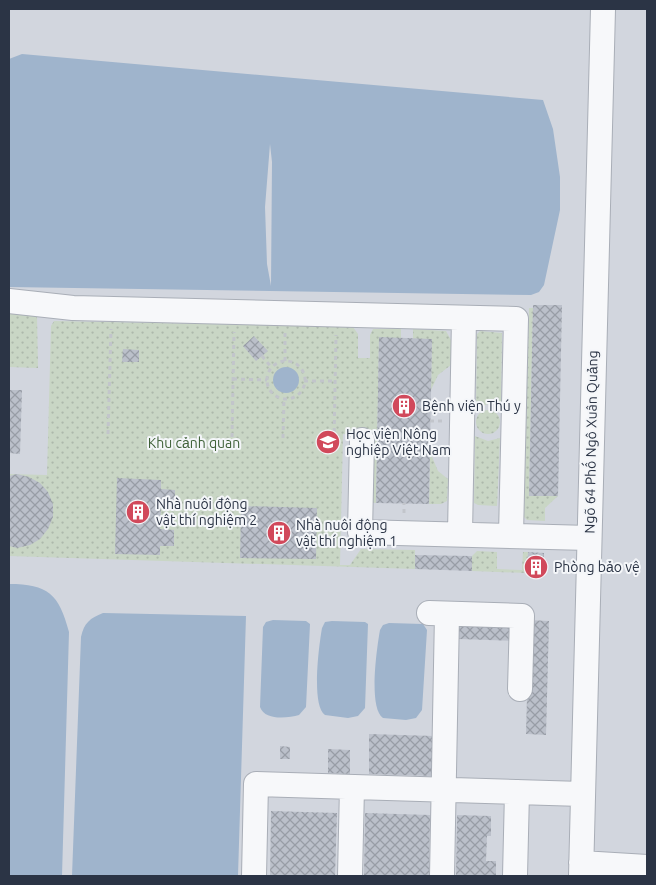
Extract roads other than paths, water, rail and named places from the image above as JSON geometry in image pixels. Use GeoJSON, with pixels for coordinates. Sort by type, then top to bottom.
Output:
{"type":"FeatureCollection","features":[{"type":"Feature","properties":{"kind":"street","name":"Ngõ 64 Phố Ngô Xuân Quảng"},"geometry":{"type":"LineString","coordinates":[[581,870],[596,215],[604,9]]}},
{"type":"Feature","properties":{"kind":"street"},"geometry":{"type":"LineString","coordinates":[[601,123],[617,9]]}},
{"type":"Feature","properties":{"kind":"street"},"geometry":{"type":"LineString","coordinates":[[9,301],[73,308],[516,319],[511,535]]}},
{"type":"Feature","properties":{"kind":"street"},"geometry":{"type":"LineString","coordinates":[[460,534],[464,318]]}},
{"type":"Feature","properties":{"kind":"street"},"geometry":{"type":"LineString","coordinates":[[362,440],[360,532],[589,538]]}},
{"type":"Feature","properties":{"kind":"street"},"geometry":{"type":"LineString","coordinates":[[442,876],[444,790],[438,613],[522,616],[520,689]]}},
{"type":"Feature","properties":{"kind":"street"},"geometry":{"type":"LineString","coordinates":[[254,876],[256,784],[582,794]]}},
{"type":"Feature","properties":{"kind":"street"},"geometry":{"type":"LineString","coordinates":[[350,876],[352,787]]}},
{"type":"Feature","properties":{"kind":"street"},"geometry":{"type":"LineString","coordinates":[[515,876],[517,792]]}},
{"type":"Feature","properties":{"kind":"street"},"geometry":{"type":"LineString","coordinates":[[581,870],[647,867]]}},
{"type":"Feature","properties":{"kind":"water"},"geometry":{"type":"Polygon","coordinates":[[[22,54],[543,100],[553,129],[560,177],[560,210],[544,285],[539,292],[531,295],[9,287],[9,59],[22,54]],[[270,144],[265,207],[267,264],[271,286],[272,162],[270,144]]]}},
{"type":"Feature","properties":{"kind":"water"},"geometry":{"type":"Polygon","coordinates":[[[286,367],[295,371],[299,380],[295,389],[286,393],[277,389],[273,380],[277,371],[286,367]]]}},
{"type":"Feature","properties":{"kind":"water"},"geometry":{"type":"Polygon","coordinates":[[[9,584],[33,586],[50,594],[61,608],[69,632],[62,876],[9,876],[9,584]]]}},
{"type":"Feature","properties":{"kind":"water"},"geometry":{"type":"Polygon","coordinates":[[[103,613],[246,616],[238,876],[72,876],[81,637],[88,622],[103,613]]]}},
{"type":"Feature","properties":{"kind":"water"},"geometry":{"type":"Polygon","coordinates":[[[273,620],[306,621],[310,624],[306,707],[299,715],[277,717],[267,715],[260,707],[263,627],[266,622],[273,620]]]}},
{"type":"Feature","properties":{"kind":"water"},"geometry":{"type":"Polygon","coordinates":[[[325,622],[365,622],[368,624],[365,708],[358,716],[348,718],[325,715],[318,700],[317,674],[322,628],[325,622]]]}},
{"type":"Feature","properties":{"kind":"water"},"geometry":{"type":"Polygon","coordinates":[[[389,623],[423,624],[427,630],[422,710],[416,718],[406,720],[383,718],[378,712],[375,690],[377,650],[380,630],[383,625],[389,623]]]}},
{"type":"Feature","properties":{"kind":"place","name":"Bệnh viện Thú y"},"geometry":{"type":"Point","coordinates":[404,406]}},
{"type":"Feature","properties":{"kind":"place","name":"Học viện Nông nghiệp Việt Nam"},"geometry":{"type":"Point","coordinates":[328,442]}},
{"type":"Feature","properties":{"kind":"place","name":"Nhà nuôi động vật thí nghiệm 2"},"geometry":{"type":"Point","coordinates":[138,512]}},
{"type":"Feature","properties":{"kind":"place","name":"Nhà nuôi động vật thí nghiệm 1"},"geometry":{"type":"Point","coordinates":[279,533]}},
{"type":"Feature","properties":{"kind":"place","name":"Phòng bảo vệ"},"geometry":{"type":"Point","coordinates":[536,567]}},
{"type":"Feature","properties":{"kind":"park label","name":"Khu cảnh quan"},"geometry":{"type":"Point","coordinates":[194,443]}}]}
